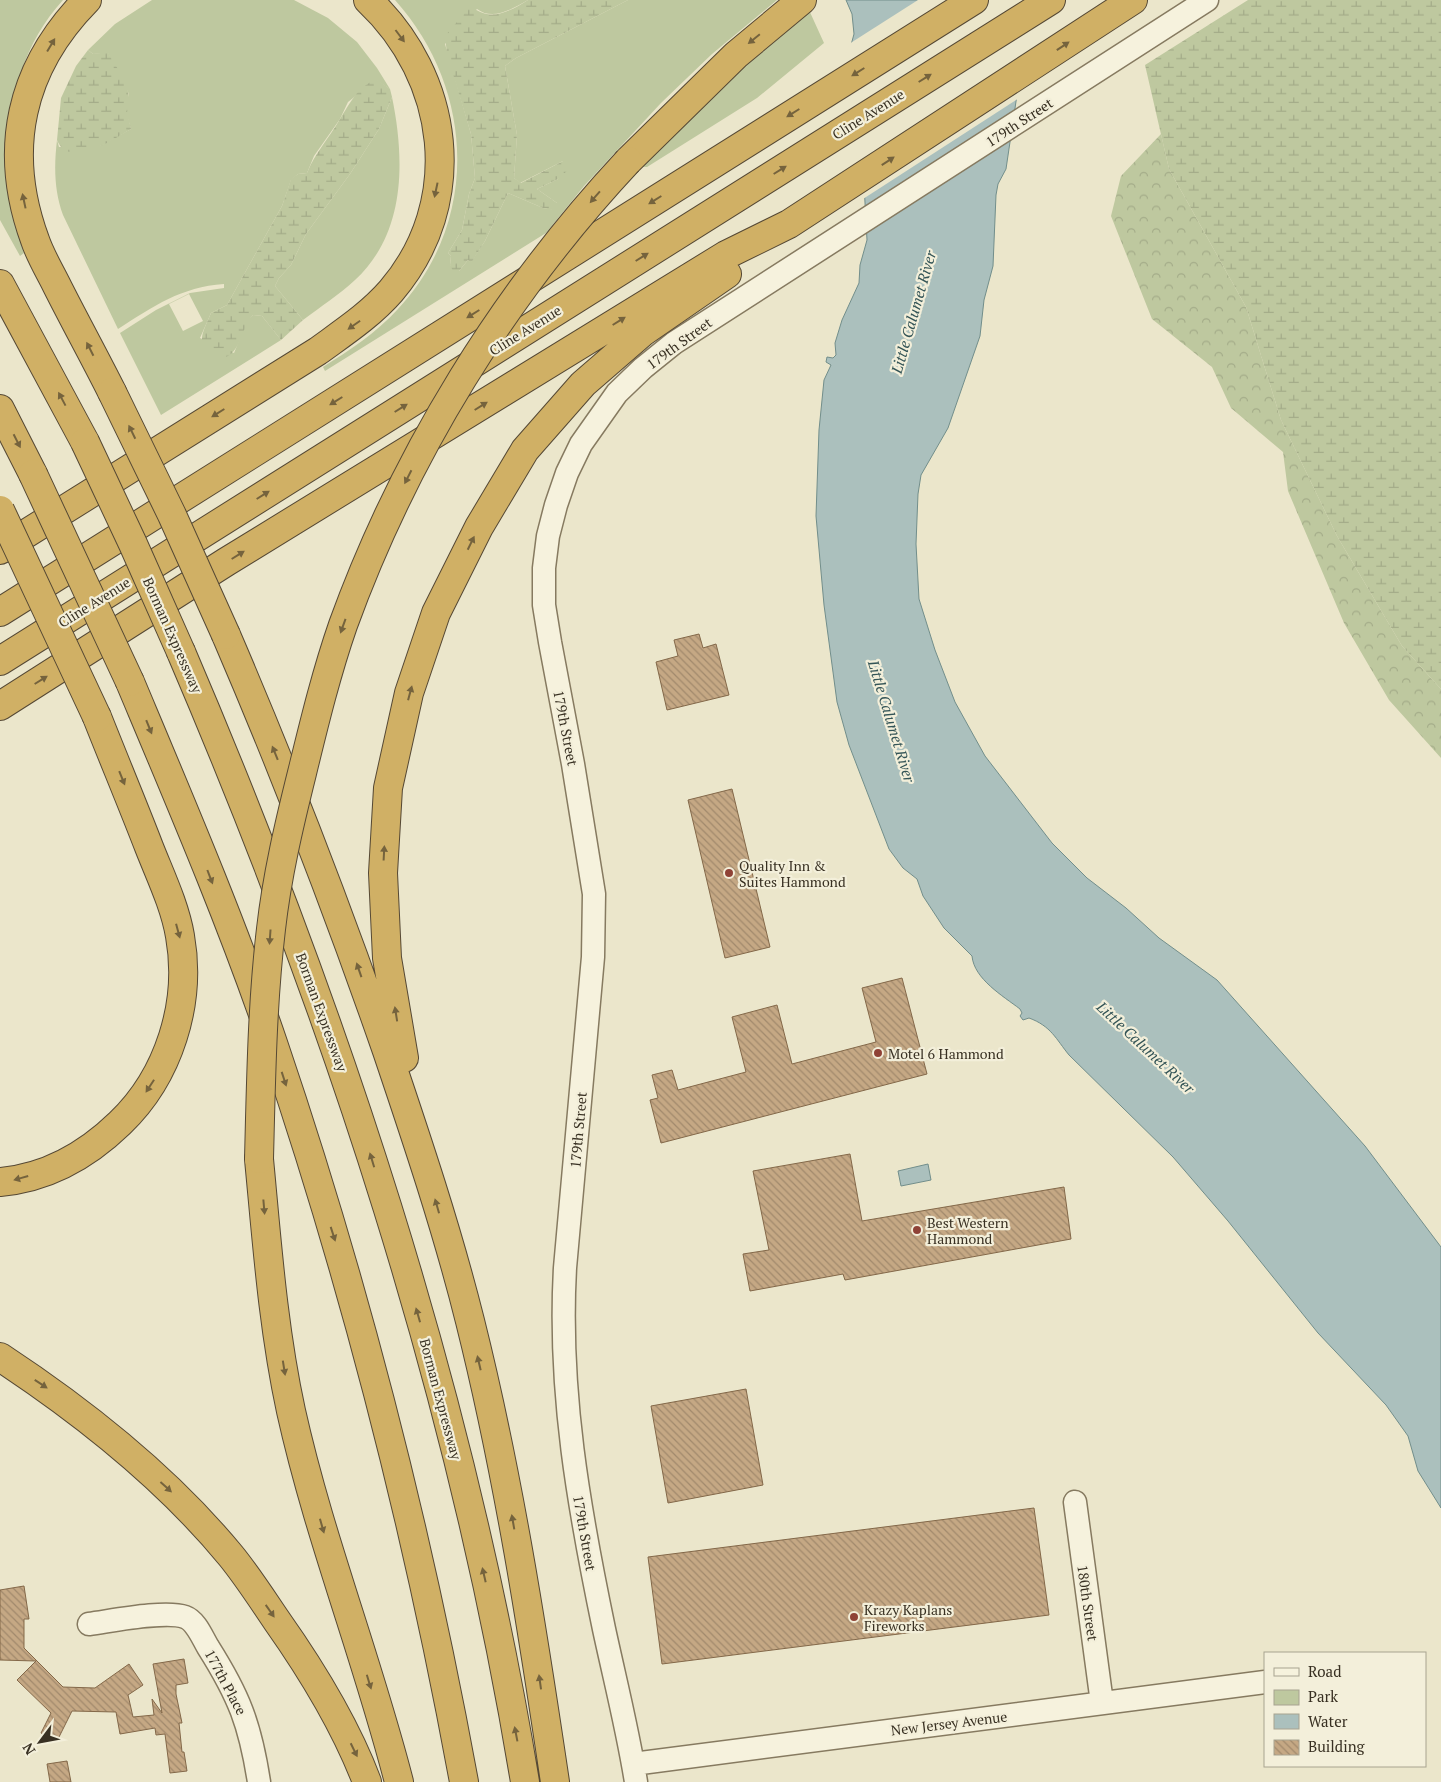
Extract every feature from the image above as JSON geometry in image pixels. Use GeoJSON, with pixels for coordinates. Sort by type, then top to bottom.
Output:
{"type":"FeatureCollection","features":[{"type":"Feature","properties":{"kind":"highway"},"geometry":{"type":"LineString","coordinates":[[87,0],[71,16],[51,43],[33,78],[22,111],[18,144],[19,176],[24,204],[35,241],[172,514],[226,636],[306,829],[358,966],[426,1165],[470,1320],[505,1474],[532,1624],[554,1782]]}},
{"type":"Feature","properties":{"kind":"highway"},"geometry":{"type":"LineString","coordinates":[[0,550],[318,351],[364,318],[392,290],[415,255],[430,219],[438,180],[440,139],[432,102],[422,71],[409,48],[385,16],[368,0]]}},
{"type":"Feature","properties":{"kind":"highway"},"geometry":{"type":"LineString","coordinates":[[0,612],[974,0]]}},
{"type":"Feature","properties":{"kind":"highway","name":"Cline Avenue"},"geometry":{"type":"LineString","coordinates":[[0,661],[1051,0]]}},
{"type":"Feature","properties":{"kind":"highway"},"geometry":{"type":"LineString","coordinates":[[0,706],[226,562],[726,255],[788,224],[1023,74],[1133,0]]}},
{"type":"Feature","properties":{"kind":"highway"},"geometry":{"type":"LineString","coordinates":[[398,1782],[321,1526],[291,1410],[272,1290],[259,1159],[262,1048],[271,929],[284,846],[325,680],[343,626],[400,493],[426,442],[474,361],[535,272],[590,203],[628,161],[736,54],[797,4]]}},
{"type":"Feature","properties":{"kind":"highway"},"geometry":{"type":"LineString","coordinates":[[426,1165],[387,958],[383,873],[388,788],[409,693],[436,613],[478,527],[525,450],[583,384],[644,332],[720,279],[788,224]]}},
{"type":"Feature","properties":{"kind":"highway","name":"Borman Expressway"},"geometry":{"type":"LineString","coordinates":[[0,284],[85,442],[181,652],[222,747],[291,924],[353,1099],[398,1242],[447,1420],[487,1587],[525,1782]]}},
{"type":"Feature","properties":{"kind":"highway"},"geometry":{"type":"LineString","coordinates":[[0,409],[34,474],[130,682],[200,850],[272,1042],[342,1260],[390,1436],[417,1548],[464,1782]]}},
{"type":"Feature","properties":{"kind":"highway"},"geometry":{"type":"LineString","coordinates":[[0,510],[97,717],[162,879],[180,935],[183,970],[181,1007],[170,1048],[152,1085],[128,1115],[100,1142],[66,1163],[17,1180],[0,1182]]}},
{"type":"Feature","properties":{"kind":"highway"},"geometry":{"type":"LineString","coordinates":[[0,1357],[52,1391],[111,1438],[178,1497],[232,1557],[326,1692],[367,1782]]}},
{"type":"Feature","properties":{"kind":"street","name":"179th Street"},"geometry":{"type":"LineString","coordinates":[[634,1773],[584,1532],[570,1444],[563,1362],[562,1317],[565,1268],[593,957],[594,894],[581,807],[544,605],[544,568],[548,536],[567,473],[581,444],[617,393],[643,368],[674,343],[840,238],[1207,0]]}},
{"type":"Feature","properties":{"kind":"street","name":"180th Street"},"geometry":{"type":"LineString","coordinates":[[1075,1502],[1102,1703]]}},
{"type":"Feature","properties":{"kind":"street","name":"177th Place"},"geometry":{"type":"LineString","coordinates":[[89,1624],[160,1616],[186,1618],[196,1626],[230,1682],[240,1703],[246,1720],[259,1782]]}},
{"type":"Feature","properties":{"kind":"street","name":"New Jersey Avenue"},"geometry":{"type":"LineString","coordinates":[[634,1773],[1102,1703],[1264,1682]]}},
{"type":"Feature","properties":{"kind":"green space"},"geometry":{"type":"Polygon","coordinates":[[[0,0],[63,0],[42,27],[27,57],[17,88],[11,120],[9,154],[11,187],[16,221],[24,253],[20,256],[0,220],[0,0]]]}},
{"type":"Feature","properties":{"kind":"green space"},"geometry":{"type":"Polygon","coordinates":[[[152,0],[294,0],[328,18],[357,42],[390,89],[376,80],[348,102],[340,119],[314,156],[307,173],[298,174],[291,180],[282,206],[227,305],[211,313],[200,338],[234,353],[247,321],[253,315],[262,316],[281,340],[161,415],[120,333],[156,310],[190,293],[224,288],[224,284],[181,293],[156,305],[118,329],[63,215],[56,178],[57,140],[59,147],[100,146],[131,129],[126,112],[129,94],[108,53],[93,54],[88,50],[115,24],[152,0]],[[189,294],[169,304],[183,331],[203,321],[189,294]]]}},
{"type":"Feature","properties":{"kind":"green space"},"geometry":{"type":"Polygon","coordinates":[[[395,0],[528,0],[509,10],[496,14],[489,14],[477,9],[445,44],[471,134],[475,178],[469,194],[462,230],[448,253],[451,256],[450,265],[459,271],[468,260],[471,262],[485,241],[508,193],[543,208],[557,210],[557,203],[537,189],[558,179],[563,161],[520,183],[514,178],[517,135],[505,66],[516,58],[628,0],[777,0],[712,54],[661,103],[584,186],[546,233],[325,371],[323,367],[362,341],[390,318],[425,274],[444,236],[454,195],[457,154],[453,113],[440,73],[421,35],[395,0]]]}},
{"type":"Feature","properties":{"kind":"green space"},"geometry":{"type":"Polygon","coordinates":[[[528,0],[628,0],[516,58],[505,66],[517,135],[514,178],[521,183],[563,161],[567,164],[568,170],[558,179],[537,189],[557,203],[557,211],[543,208],[508,193],[485,241],[471,263],[468,260],[459,271],[454,273],[450,265],[451,256],[448,253],[462,230],[469,194],[475,178],[471,134],[447,54],[445,36],[469,8],[492,15],[503,13],[528,0]]]}},
{"type":"Feature","properties":{"kind":"green space"},"geometry":{"type":"Polygon","coordinates":[[[1248,0],[1441,0],[1441,689],[1402,646],[1337,536],[1281,420],[1246,307],[1169,169],[1145,65],[1248,0]]]}},
{"type":"Feature","properties":{"kind":"green space"},"geometry":{"type":"Polygon","coordinates":[[[809,10],[824,43],[757,98],[647,167],[639,167],[704,101],[809,10]]]}},
{"type":"Feature","properties":{"kind":"green space"},"geometry":{"type":"Polygon","coordinates":[[[88,50],[93,54],[108,52],[120,73],[129,97],[127,112],[131,129],[92,150],[71,152],[63,149],[57,140],[61,98],[76,66],[88,50]]]}},
{"type":"Feature","properties":{"kind":"green space"},"geometry":{"type":"Polygon","coordinates":[[[376,79],[390,89],[392,97],[379,129],[350,174],[306,234],[291,265],[279,278],[275,286],[303,320],[281,340],[262,316],[253,315],[248,321],[236,349],[231,354],[217,359],[205,348],[202,338],[211,313],[227,305],[282,206],[291,179],[298,174],[307,173],[318,152],[355,96],[376,79]]]}},
{"type":"Feature","properties":{"kind":"green space"},"geometry":{"type":"Polygon","coordinates":[[[392,97],[399,146],[398,195],[393,218],[384,240],[372,261],[355,280],[303,320],[275,286],[279,278],[291,265],[306,234],[350,174],[379,129],[392,97]]]}},
{"type":"Feature","properties":{"kind":"green space"},"geometry":{"type":"Polygon","coordinates":[[[1161,134],[1169,169],[1246,307],[1281,420],[1337,536],[1402,646],[1441,689],[1441,758],[1389,700],[1344,623],[1288,491],[1283,452],[1231,408],[1212,367],[1152,319],[1111,216],[1121,176],[1161,134]]]}},
{"type":"Feature","properties":{"kind":"water","name":"Little Calumet River"},"geometry":{"type":"Polygon","coordinates":[[[846,0],[993,0],[1018,88],[1006,169],[998,184],[996,195],[993,266],[984,300],[980,336],[948,428],[921,475],[918,494],[916,544],[919,599],[935,650],[955,702],[985,756],[1052,843],[1087,878],[1126,908],[1159,938],[1217,980],[1365,1146],[1441,1247],[1441,1508],[1418,1471],[1408,1436],[1386,1405],[1318,1333],[1228,1221],[1173,1157],[1069,1055],[1048,1029],[1029,1018],[1023,1020],[1020,1016],[1022,1013],[1020,1009],[990,986],[978,972],[972,956],[944,928],[923,896],[917,879],[903,868],[889,849],[849,745],[837,702],[824,605],[816,516],[819,430],[824,380],[831,365],[826,362],[827,357],[833,358],[836,355],[835,343],[842,320],[859,283],[860,265],[867,240],[864,184],[848,56],[854,34],[852,14],[846,0]]]}},
{"type":"Feature","properties":{"kind":"water"},"geometry":{"type":"Polygon","coordinates":[[[928,1164],[931,1180],[901,1186],[898,1171],[928,1164]]]}},
{"type":"Feature","properties":{"kind":"pier"},"geometry":{"type":"Polygon","coordinates":[[[918,0],[996,0],[1016,45],[1021,88],[1019,98],[863,199],[849,106],[845,56],[849,44],[918,0]]]}},
{"type":"Feature","properties":{"kind":"building"},"geometry":{"type":"Polygon","coordinates":[[[699,634],[703,648],[716,644],[729,695],[667,710],[656,662],[678,656],[674,640],[699,634]]]}},
{"type":"Feature","properties":{"kind":"building","name":"Quality Inn & Suites Hammond"},"geometry":{"type":"Polygon","coordinates":[[[732,789],[770,947],[725,958],[688,800],[732,789]]]}},
{"type":"Feature","properties":{"kind":"building","name":"Motel 6 Hammond"},"geometry":{"type":"Polygon","coordinates":[[[902,978],[927,1074],[661,1143],[650,1100],[658,1098],[652,1075],[672,1070],[678,1090],[746,1072],[732,1017],[777,1005],[792,1064],[876,1042],[862,988],[902,978]]]}},
{"type":"Feature","properties":{"kind":"building","name":"Best Western Hammond"},"geometry":{"type":"Polygon","coordinates":[[[850,1154],[862,1221],[1064,1187],[1071,1239],[845,1280],[843,1274],[750,1291],[743,1254],[769,1250],[753,1171],[850,1154]]]}},
{"type":"Feature","properties":{"kind":"building"},"geometry":{"type":"Polygon","coordinates":[[[746,1389],[763,1485],[668,1503],[651,1406],[746,1389]]]}},
{"type":"Feature","properties":{"kind":"building"},"geometry":{"type":"Polygon","coordinates":[[[1034,1508],[1049,1615],[662,1664],[648,1557],[1034,1508]]]}},
{"type":"Feature","properties":{"kind":"building"},"geometry":{"type":"Polygon","coordinates":[[[24,1586],[29,1619],[24,1619],[24,1648],[63,1687],[95,1688],[129,1664],[143,1685],[128,1695],[133,1717],[154,1715],[152,1699],[162,1713],[153,1664],[184,1659],[188,1683],[176,1685],[176,1694],[182,1723],[179,1723],[182,1752],[184,1752],[187,1771],[170,1773],[165,1734],[156,1735],[155,1728],[120,1734],[116,1712],[72,1711],[57,1741],[41,1733],[51,1713],[17,1680],[36,1661],[0,1660],[0,1590],[24,1586]]]}},
{"type":"Feature","properties":{"kind":"building"},"geometry":{"type":"Polygon","coordinates":[[[67,1761],[71,1782],[50,1782],[47,1764],[67,1761]]]}},
{"type":"Feature","properties":{"kind":"place","name":"Quality Inn & Suites Hammond"},"geometry":{"type":"Point","coordinates":[729,873]}},
{"type":"Feature","properties":{"kind":"place","name":"Motel 6 Hammond"},"geometry":{"type":"Point","coordinates":[878,1053]}},
{"type":"Feature","properties":{"kind":"place","name":"Best Western Hammond"},"geometry":{"type":"Point","coordinates":[917,1230]}},
{"type":"Feature","properties":{"kind":"place","name":"Krazy Kaplans Fireworks"},"geometry":{"type":"Point","coordinates":[854,1617]}}]}
